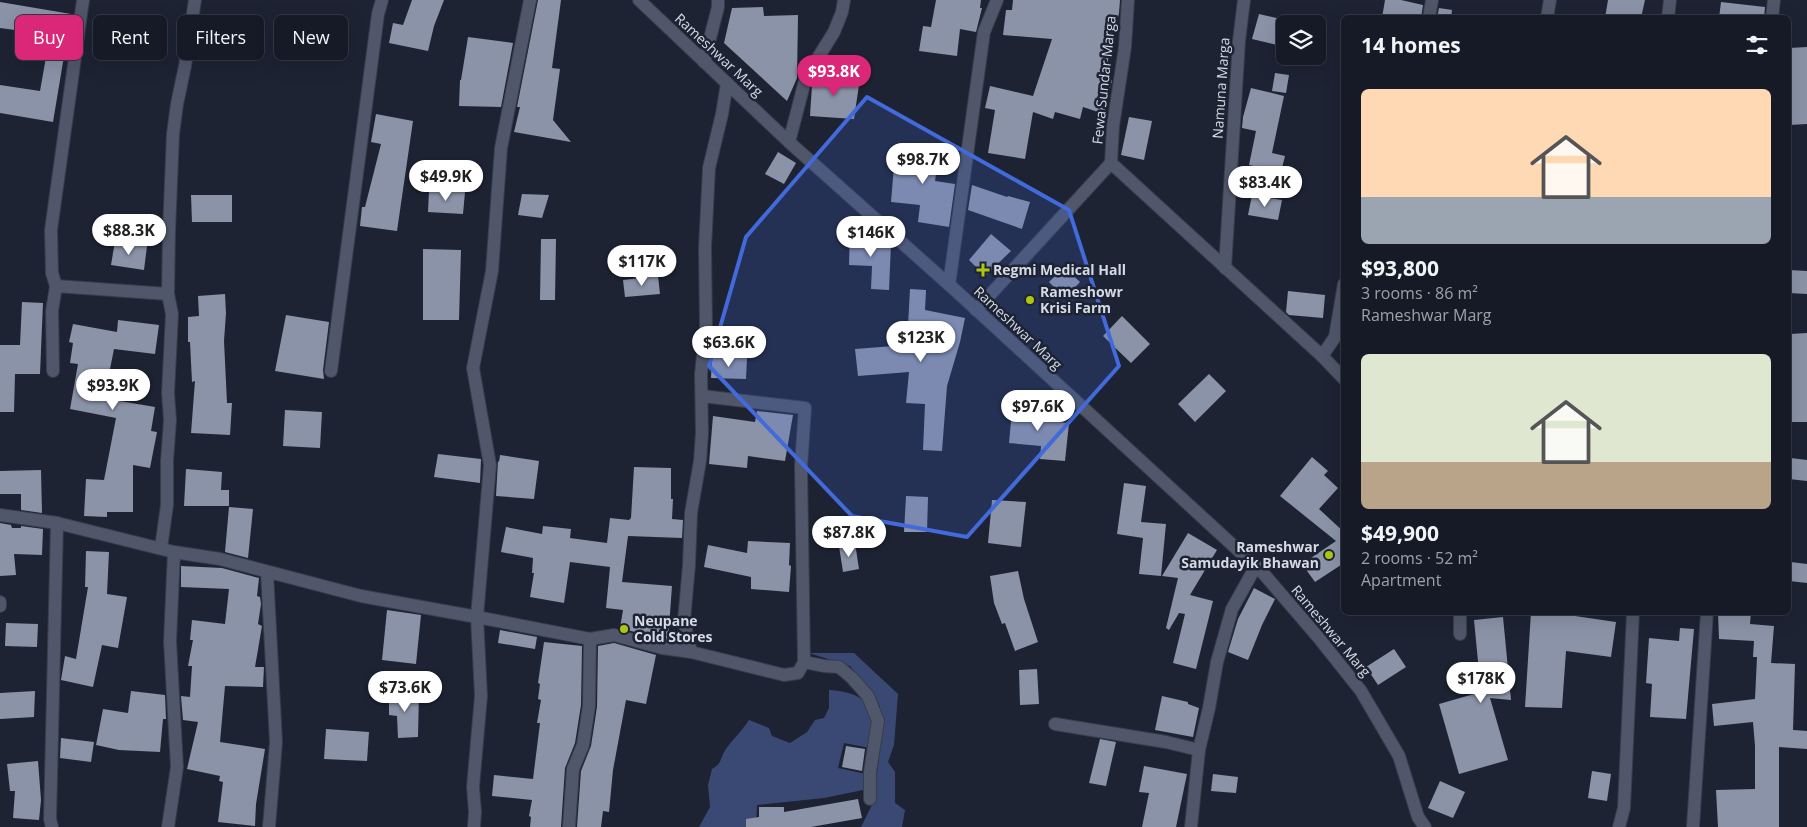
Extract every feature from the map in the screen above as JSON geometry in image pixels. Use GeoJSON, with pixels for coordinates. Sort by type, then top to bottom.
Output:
{"type":"FeatureCollection","features":[{"type":"Feature","properties":{"kind":"street"},"geometry":{"type":"LineString","coordinates":[[53,371],[52,311],[56,286],[52,273],[50,230],[83,0]]}},
{"type":"Feature","properties":{"kind":"street"},"geometry":{"type":"LineString","coordinates":[[161,548],[167,505],[167,460],[170,420],[168,393],[172,314],[168,294],[168,231],[173,134],[176,104],[185,66],[195,0]]}},
{"type":"Feature","properties":{"kind":"street"},"geometry":{"type":"LineString","coordinates":[[331,371],[376,24],[382,0]]}},
{"type":"Feature","properties":{"kind":"street"},"geometry":{"type":"LineString","coordinates":[[474,827],[473,787],[480,696],[477,617],[490,465],[473,368],[492,271],[501,148],[530,0]]}},
{"type":"Feature","properties":{"kind":"street","name":"Rameshwar Marg"},"geometry":{"type":"LineString","coordinates":[[639,0],[789,142],[1256,566],[1318,637],[1361,691],[1399,756],[1418,817],[1426,827]]}},
{"type":"Feature","properties":{"kind":"street"},"geometry":{"type":"LineString","coordinates":[[704,62],[718,7],[718,0]]}},
{"type":"Feature","properties":{"kind":"street"},"geometry":{"type":"LineString","coordinates":[[789,142],[806,77],[834,32],[842,12],[844,0]]}},
{"type":"Feature","properties":{"kind":"street"},"geometry":{"type":"LineString","coordinates":[[948,285],[984,32],[997,0]]}},
{"type":"Feature","properties":{"kind":"street","name":"Fewa Sundar Marga"},"geometry":{"type":"LineString","coordinates":[[1111,164],[1113,126],[1125,47],[1128,0]]}},
{"type":"Feature","properties":{"kind":"street","name":"Namuna Marga"},"geometry":{"type":"LineString","coordinates":[[1225,268],[1238,41],[1244,0]]}},
{"type":"Feature","properties":{"kind":"street"},"geometry":{"type":"LineString","coordinates":[[1430,15],[1432,0]]}},
{"type":"Feature","properties":{"kind":"street"},"geometry":{"type":"LineString","coordinates":[[1548,15],[1550,0]]}},
{"type":"Feature","properties":{"kind":"street"},"geometry":{"type":"LineString","coordinates":[[1668,15],[1670,0]]}},
{"type":"Feature","properties":{"kind":"street"},"geometry":{"type":"LineString","coordinates":[[1772,15],[1774,0]]}},
{"type":"Feature","properties":{"kind":"street"},"geometry":{"type":"LineString","coordinates":[[690,652],[684,621],[691,513],[700,461],[702,433],[700,374],[707,318],[706,248],[709,168],[718,134],[727,83]]}},
{"type":"Feature","properties":{"kind":"street"},"geometry":{"type":"LineString","coordinates":[[976,310],[1111,164],[1322,356],[1341,376]]}},
{"type":"Feature","properties":{"kind":"street"},"geometry":{"type":"LineString","coordinates":[[56,286],[168,294]]}},
{"type":"Feature","properties":{"kind":"street"},"geometry":{"type":"LineString","coordinates":[[1322,356],[1335,336],[1341,301]]}},
{"type":"Feature","properties":{"kind":"street"},"geometry":{"type":"LineString","coordinates":[[0,515],[57,523],[174,552],[220,559],[361,596],[590,639],[614,634],[662,648],[690,652],[784,675],[798,672],[804,662],[801,466],[805,408],[702,396]]}},
{"type":"Feature","properties":{"kind":"street"},"geometry":{"type":"LineString","coordinates":[[52,827],[57,523]]}},
{"type":"Feature","properties":{"kind":"street"},"geometry":{"type":"LineString","coordinates":[[168,827],[177,767],[170,641],[174,552]]}},
{"type":"Feature","properties":{"kind":"street"},"geometry":{"type":"LineString","coordinates":[[1191,827],[1199,750],[1210,708],[1218,662],[1232,609],[1256,566]]}},
{"type":"Feature","properties":{"kind":"street"},"geometry":{"type":"LineString","coordinates":[[267,572],[276,742],[269,827]]}},
{"type":"Feature","properties":{"kind":"street"},"geometry":{"type":"LineString","coordinates":[[1460,615],[1460,634]]}},
{"type":"Feature","properties":{"kind":"street"},"geometry":{"type":"LineString","coordinates":[[1619,827],[1624,808],[1633,615]]}},
{"type":"Feature","properties":{"kind":"street"},"geometry":{"type":"LineString","coordinates":[[1693,827],[1706,615]]}},
{"type":"Feature","properties":{"kind":"street"},"geometry":{"type":"LineString","coordinates":[[569,827],[573,769],[583,745],[589,706],[590,639]]}},
{"type":"Feature","properties":{"kind":"street"},"geometry":{"type":"LineString","coordinates":[[804,662],[839,668],[852,678],[868,696],[878,721],[870,772],[870,799]]}},
{"type":"Feature","properties":{"kind":"street"},"geometry":{"type":"LineString","coordinates":[[1056,724],[1166,742],[1199,750]]}},
{"type":"Feature","properties":{"kind":"highlighted area"},"geometry":{"type":"Polygon","coordinates":[[[867,97],[1069,210],[1119,366],[967,537],[852,516],[709,366],[746,237],[867,97]]]}},
{"type":"Feature","properties":{"kind":"shaded area"},"geometry":{"type":"Polygon","coordinates":[[[809,653],[854,653],[898,694],[894,745],[888,762],[895,772],[895,803],[905,810],[902,827],[861,827],[874,801],[881,738],[880,707],[875,696],[850,666],[809,653]]]}},
{"type":"Feature","properties":{"kind":"shaded area"},"geometry":{"type":"Polygon","coordinates":[[[829,690],[844,692],[858,697],[869,706],[872,713],[874,724],[870,748],[844,743],[838,768],[866,774],[863,790],[824,798],[757,805],[756,827],[699,827],[710,807],[708,785],[712,769],[720,762],[726,749],[749,720],[769,728],[772,736],[790,743],[807,732],[815,720],[824,718],[829,708],[829,690]]]}},
{"type":"Feature","properties":{"kind":"building"},"geometry":{"type":"Polygon","coordinates":[[[412,0],[444,0],[434,26],[428,51],[389,43],[393,23],[403,25],[412,0]]]}},
{"type":"Feature","properties":{"kind":"building"},"geometry":{"type":"Polygon","coordinates":[[[538,0],[561,0],[552,68],[560,69],[553,120],[571,142],[514,132],[520,107],[517,107],[538,0]]]}},
{"type":"Feature","properties":{"kind":"building"},"geometry":{"type":"Polygon","coordinates":[[[936,0],[981,0],[980,8],[982,8],[976,32],[960,29],[957,56],[919,51],[923,26],[931,27],[936,0]]]}},
{"type":"Feature","properties":{"kind":"building"},"geometry":{"type":"Polygon","coordinates":[[[1013,0],[1120,0],[1105,79],[1112,80],[1104,114],[1083,107],[1080,119],[1055,112],[1053,119],[1033,112],[1025,159],[988,153],[995,110],[985,108],[990,86],[1033,96],[1052,39],[1003,35],[1006,10],[1012,10],[1013,0]]]}},
{"type":"Feature","properties":{"kind":"building"},"geometry":{"type":"Polygon","coordinates":[[[1385,0],[1401,0],[1423,5],[1421,15],[1382,15],[1385,0]]]}},
{"type":"Feature","properties":{"kind":"building"},"geometry":{"type":"Polygon","coordinates":[[[1608,0],[1645,0],[1642,15],[1606,15],[1608,0]]]}},
{"type":"Feature","properties":{"kind":"building"},"geometry":{"type":"Polygon","coordinates":[[[0,2],[71,14],[15,15],[15,30],[0,28],[0,2]]]}},
{"type":"Feature","properties":{"kind":"building"},"geometry":{"type":"Polygon","coordinates":[[[1721,2],[1765,7],[1764,15],[1719,15],[1721,2]]]}},
{"type":"Feature","properties":{"kind":"building"},"geometry":{"type":"Polygon","coordinates":[[[763,7],[764,16],[798,15],[797,78],[787,101],[724,43],[732,8],[763,7]]]}},
{"type":"Feature","properties":{"kind":"building"},"geometry":{"type":"Polygon","coordinates":[[[1439,8],[1452,10],[1451,15],[1438,15],[1439,8]]]}},
{"type":"Feature","properties":{"kind":"building"},"geometry":{"type":"Polygon","coordinates":[[[1259,14],[1276,18],[1276,45],[1252,39],[1259,14]]]}},
{"type":"Feature","properties":{"kind":"building"},"geometry":{"type":"Polygon","coordinates":[[[468,37],[513,43],[501,107],[459,106],[460,80],[468,37]]]}},
{"type":"Feature","properties":{"kind":"building"},"geometry":{"type":"Polygon","coordinates":[[[1807,47],[1807,124],[1791,125],[1791,48],[1807,47]]]}},
{"type":"Feature","properties":{"kind":"building"},"geometry":{"type":"Polygon","coordinates":[[[46,60],[63,60],[53,122],[0,113],[0,85],[40,91],[46,60]]]}},
{"type":"Feature","properties":{"kind":"building"},"geometry":{"type":"Polygon","coordinates":[[[1275,73],[1289,75],[1286,93],[1272,91],[1275,73]]]}},
{"type":"Feature","properties":{"kind":"building"},"geometry":{"type":"Polygon","coordinates":[[[817,75],[860,78],[854,119],[810,116],[812,85],[817,75]]]}},
{"type":"Feature","properties":{"kind":"building"},"geometry":{"type":"Polygon","coordinates":[[[1251,88],[1284,96],[1272,153],[1285,156],[1281,172],[1249,165],[1256,131],[1242,128],[1251,88]]]}},
{"type":"Feature","properties":{"kind":"building"},"geometry":{"type":"Polygon","coordinates":[[[376,114],[413,121],[397,231],[360,226],[362,207],[365,207],[381,144],[371,142],[376,114]]]}},
{"type":"Feature","properties":{"kind":"building"},"geometry":{"type":"Polygon","coordinates":[[[1129,117],[1152,121],[1144,160],[1121,155],[1129,117]]]}},
{"type":"Feature","properties":{"kind":"building"},"geometry":{"type":"Polygon","coordinates":[[[914,144],[940,147],[935,181],[955,184],[949,227],[918,222],[920,205],[891,202],[895,154],[913,155],[914,144]]]}},
{"type":"Feature","properties":{"kind":"building"},"geometry":{"type":"Polygon","coordinates":[[[778,152],[796,163],[784,184],[765,174],[778,152]]]}},
{"type":"Feature","properties":{"kind":"building"},"geometry":{"type":"Polygon","coordinates":[[[972,185],[1007,197],[1030,202],[1022,229],[968,210],[972,185]]]}},
{"type":"Feature","properties":{"kind":"building"},"geometry":{"type":"Polygon","coordinates":[[[429,190],[465,192],[463,214],[428,212],[429,190]]]}},
{"type":"Feature","properties":{"kind":"building"},"geometry":{"type":"Polygon","coordinates":[[[522,194],[549,195],[542,218],[518,215],[522,194]]]}},
{"type":"Feature","properties":{"kind":"building"},"geometry":{"type":"Polygon","coordinates":[[[191,195],[232,195],[232,222],[192,222],[191,195]]]}},
{"type":"Feature","properties":{"kind":"building"},"geometry":{"type":"Polygon","coordinates":[[[1252,195],[1282,200],[1278,220],[1248,215],[1252,195]]]}},
{"type":"Feature","properties":{"kind":"building"},"geometry":{"type":"Polygon","coordinates":[[[850,229],[868,230],[867,243],[891,244],[889,290],[871,289],[872,266],[849,265],[850,229]]]}},
{"type":"Feature","properties":{"kind":"building"},"geometry":{"type":"Polygon","coordinates":[[[991,234],[1011,251],[985,276],[969,260],[991,234]]]}},
{"type":"Feature","properties":{"kind":"building"},"geometry":{"type":"Polygon","coordinates":[[[541,239],[556,239],[555,300],[540,300],[541,239]]]}},
{"type":"Feature","properties":{"kind":"building"},"geometry":{"type":"Polygon","coordinates":[[[115,241],[147,246],[144,270],[111,265],[115,241]]]}},
{"type":"Feature","properties":{"kind":"building"},"geometry":{"type":"Polygon","coordinates":[[[423,249],[461,250],[459,320],[423,320],[423,249]]]}},
{"type":"Feature","properties":{"kind":"building"},"geometry":{"type":"Polygon","coordinates":[[[1064,267],[1080,282],[1065,298],[1049,282],[1064,267]]]}},
{"type":"Feature","properties":{"kind":"building"},"geometry":{"type":"Polygon","coordinates":[[[1791,270],[1807,271],[1807,294],[1791,293],[1791,270]]]}},
{"type":"Feature","properties":{"kind":"building"},"geometry":{"type":"Polygon","coordinates":[[[658,276],[660,294],[625,297],[623,280],[658,276]]]}},
{"type":"Feature","properties":{"kind":"building"},"geometry":{"type":"Polygon","coordinates":[[[910,289],[926,290],[925,310],[965,318],[947,386],[942,451],[923,450],[925,404],[906,403],[909,372],[858,376],[855,349],[907,345],[910,289]]]}},
{"type":"Feature","properties":{"kind":"building"},"geometry":{"type":"Polygon","coordinates":[[[1288,291],[1325,295],[1323,318],[1289,315],[1286,312],[1288,291]]]}},
{"type":"Feature","properties":{"kind":"building"},"geometry":{"type":"Polygon","coordinates":[[[225,294],[224,341],[227,403],[232,403],[230,435],[191,433],[195,381],[192,382],[190,342],[188,342],[188,317],[199,316],[198,296],[225,294]]]}},
{"type":"Feature","properties":{"kind":"building"},"geometry":{"type":"Polygon","coordinates":[[[22,302],[43,303],[40,374],[15,374],[14,412],[0,412],[0,345],[20,345],[22,302]]]}},
{"type":"Feature","properties":{"kind":"building"},"geometry":{"type":"Polygon","coordinates":[[[286,315],[329,322],[323,370],[324,379],[275,371],[286,315]]]}},
{"type":"Feature","properties":{"kind":"building"},"geometry":{"type":"Polygon","coordinates":[[[1122,316],[1150,344],[1131,363],[1103,336],[1122,316]]]}},
{"type":"Feature","properties":{"kind":"building"},"geometry":{"type":"Polygon","coordinates":[[[118,320],[159,325],[155,354],[114,349],[105,394],[109,394],[108,399],[155,407],[151,431],[157,432],[150,468],[133,465],[133,512],[107,512],[107,517],[84,516],[86,479],[104,480],[116,418],[70,409],[78,364],[70,363],[73,343],[69,342],[73,324],[117,332],[118,320]]]}},
{"type":"Feature","properties":{"kind":"building"},"geometry":{"type":"Polygon","coordinates":[[[1807,333],[1807,422],[1791,422],[1791,334],[1807,333]]]}},
{"type":"Feature","properties":{"kind":"building"},"geometry":{"type":"Polygon","coordinates":[[[712,356],[747,358],[746,379],[711,378],[712,356]]]}},
{"type":"Feature","properties":{"kind":"building"},"geometry":{"type":"Polygon","coordinates":[[[1209,374],[1226,391],[1195,422],[1178,404],[1209,374]]]}},
{"type":"Feature","properties":{"kind":"building"},"geometry":{"type":"Polygon","coordinates":[[[1013,400],[1036,402],[1035,420],[1069,423],[1065,461],[1040,459],[1041,446],[1009,443],[1013,400]]]}},
{"type":"Feature","properties":{"kind":"building"},"geometry":{"type":"Polygon","coordinates":[[[285,410],[322,412],[320,448],[283,446],[285,410]]]}},
{"type":"Feature","properties":{"kind":"building"},"geometry":{"type":"Polygon","coordinates":[[[757,411],[793,415],[785,461],[748,456],[747,468],[709,464],[713,416],[755,422],[757,411]]]}},
{"type":"Feature","properties":{"kind":"building"},"geometry":{"type":"Polygon","coordinates":[[[438,454],[481,459],[480,483],[434,477],[438,454]]]}},
{"type":"Feature","properties":{"kind":"building"},"geometry":{"type":"Polygon","coordinates":[[[500,455],[539,461],[534,499],[496,496],[500,455]]]}},
{"type":"Feature","properties":{"kind":"building"},"geometry":{"type":"Polygon","coordinates":[[[1312,457],[1328,471],[1324,475],[1338,488],[1319,509],[1341,529],[1341,565],[1315,582],[1302,564],[1336,541],[1280,496],[1312,457]]]}},
{"type":"Feature","properties":{"kind":"building"},"geometry":{"type":"Polygon","coordinates":[[[1791,458],[1807,460],[1807,481],[1791,479],[1791,458]]]}},
{"type":"Feature","properties":{"kind":"building"},"geometry":{"type":"Polygon","coordinates":[[[634,467],[671,468],[672,519],[683,520],[682,538],[628,536],[622,582],[672,586],[668,641],[620,628],[623,610],[606,608],[610,567],[570,562],[564,603],[530,597],[534,573],[532,573],[533,558],[501,552],[506,527],[542,534],[543,526],[571,529],[570,538],[607,543],[610,518],[629,520],[631,518],[634,467]]]}},
{"type":"Feature","properties":{"kind":"building"},"geometry":{"type":"Polygon","coordinates":[[[186,469],[222,472],[221,490],[229,490],[229,506],[184,506],[186,469]]]}},
{"type":"Feature","properties":{"kind":"building"},"geometry":{"type":"Polygon","coordinates":[[[41,470],[42,513],[21,510],[21,494],[0,494],[0,471],[41,470]]]}},
{"type":"Feature","properties":{"kind":"building"},"geometry":{"type":"Polygon","coordinates":[[[1124,483],[1146,486],[1141,522],[1166,524],[1161,576],[1139,574],[1143,538],[1117,534],[1124,483]]]}},
{"type":"Feature","properties":{"kind":"building"},"geometry":{"type":"Polygon","coordinates":[[[906,496],[928,497],[927,532],[904,532],[906,496]]]}},
{"type":"Feature","properties":{"kind":"building"},"geometry":{"type":"Polygon","coordinates":[[[992,500],[1026,502],[1021,547],[988,543],[992,500]]]}},
{"type":"Feature","properties":{"kind":"building"},"geometry":{"type":"Polygon","coordinates":[[[229,507],[253,509],[248,558],[225,552],[229,507]]]}},
{"type":"Feature","properties":{"kind":"building"},"geometry":{"type":"Polygon","coordinates":[[[0,523],[11,525],[12,528],[21,528],[21,526],[43,529],[42,555],[14,554],[16,575],[0,576],[0,523]]]}},
{"type":"Feature","properties":{"kind":"building"},"geometry":{"type":"Polygon","coordinates":[[[1188,533],[1217,550],[1190,595],[1213,601],[1196,669],[1173,663],[1185,614],[1179,613],[1169,630],[1166,628],[1178,578],[1162,576],[1188,533]]]}},
{"type":"Feature","properties":{"kind":"building"},"geometry":{"type":"Polygon","coordinates":[[[748,541],[790,543],[789,592],[751,589],[751,577],[704,567],[708,545],[747,553],[748,541]]]}},
{"type":"Feature","properties":{"kind":"building"},"geometry":{"type":"Polygon","coordinates":[[[855,543],[859,569],[843,572],[839,546],[855,543]]]}},
{"type":"Feature","properties":{"kind":"building"},"geometry":{"type":"Polygon","coordinates":[[[86,551],[109,552],[107,594],[127,597],[118,648],[102,645],[93,687],[61,680],[65,656],[76,659],[88,587],[85,587],[86,551]]]}},
{"type":"Feature","properties":{"kind":"building"},"geometry":{"type":"Polygon","coordinates":[[[1791,562],[1807,564],[1807,583],[1791,581],[1791,562]]]}},
{"type":"Feature","properties":{"kind":"building"},"geometry":{"type":"Polygon","coordinates":[[[181,566],[222,568],[259,578],[257,596],[260,597],[261,604],[258,624],[262,626],[255,667],[264,667],[263,687],[225,686],[220,742],[265,749],[256,804],[255,826],[218,822],[223,782],[219,781],[220,776],[187,769],[198,722],[183,720],[181,696],[190,697],[192,666],[188,666],[193,640],[190,640],[192,620],[225,624],[229,589],[181,587],[181,566]]]}},
{"type":"Feature","properties":{"kind":"building"},"geometry":{"type":"Polygon","coordinates":[[[1018,571],[1024,599],[1038,642],[1015,651],[1005,623],[1002,624],[994,603],[990,576],[1018,571]]]}},
{"type":"Feature","properties":{"kind":"building"},"geometry":{"type":"Polygon","coordinates":[[[1254,588],[1275,599],[1248,660],[1228,652],[1238,619],[1254,588]]]}},
{"type":"Feature","properties":{"kind":"building"},"geometry":{"type":"Polygon","coordinates":[[[387,610],[421,615],[416,664],[382,660],[387,610]]]}},
{"type":"Feature","properties":{"kind":"building"},"geometry":{"type":"Polygon","coordinates":[[[1531,615],[1568,615],[1616,622],[1611,657],[1566,651],[1562,708],[1525,707],[1531,615]]]}},
{"type":"Feature","properties":{"kind":"building"},"geometry":{"type":"Polygon","coordinates":[[[1718,615],[1751,615],[1750,624],[1774,626],[1771,663],[1795,664],[1793,730],[1807,731],[1807,749],[1779,747],[1779,827],[1718,827],[1716,790],[1755,789],[1755,746],[1753,722],[1714,726],[1712,704],[1755,699],[1757,657],[1753,657],[1754,641],[1719,639],[1718,615]]]}},
{"type":"Feature","properties":{"kind":"building"},"geometry":{"type":"Polygon","coordinates":[[[1503,617],[1511,700],[1490,698],[1508,760],[1459,774],[1439,704],[1481,692],[1474,620],[1503,617]]]}},
{"type":"Feature","properties":{"kind":"building"},"geometry":{"type":"Polygon","coordinates":[[[6,623],[38,624],[37,647],[5,646],[6,623]]]}},
{"type":"Feature","properties":{"kind":"building"},"geometry":{"type":"Polygon","coordinates":[[[1680,628],[1694,629],[1686,719],[1650,717],[1652,684],[1646,683],[1649,638],[1679,641],[1680,628]]]}},
{"type":"Feature","properties":{"kind":"building"},"geometry":{"type":"Polygon","coordinates":[[[500,630],[537,637],[535,649],[498,643],[500,630]]]}},
{"type":"Feature","properties":{"kind":"building"},"geometry":{"type":"Polygon","coordinates":[[[544,642],[582,646],[581,705],[575,743],[565,768],[561,827],[530,827],[531,817],[529,816],[532,800],[492,796],[494,775],[533,779],[540,723],[537,723],[541,700],[538,699],[540,684],[538,683],[544,642]]]}},
{"type":"Feature","properties":{"kind":"building"},"geometry":{"type":"Polygon","coordinates":[[[614,643],[656,655],[646,704],[626,700],[613,770],[609,812],[603,811],[601,827],[577,827],[581,771],[591,746],[597,707],[598,646],[614,643]]]}},
{"type":"Feature","properties":{"kind":"building"},"geometry":{"type":"Polygon","coordinates":[[[1394,649],[1406,667],[1378,685],[1366,667],[1394,649]]]}},
{"type":"Feature","properties":{"kind":"building"},"geometry":{"type":"Polygon","coordinates":[[[1037,669],[1039,704],[1020,705],[1019,670],[1037,669]]]}},
{"type":"Feature","properties":{"kind":"building"},"geometry":{"type":"Polygon","coordinates":[[[35,691],[34,717],[0,719],[0,693],[35,691]]]}},
{"type":"Feature","properties":{"kind":"building"},"geometry":{"type":"Polygon","coordinates":[[[131,691],[165,695],[166,719],[163,719],[160,752],[119,750],[96,745],[103,709],[128,713],[131,691]]]}},
{"type":"Feature","properties":{"kind":"building"},"geometry":{"type":"Polygon","coordinates":[[[389,693],[419,693],[418,737],[398,738],[397,716],[389,715],[389,693]]]}},
{"type":"Feature","properties":{"kind":"building"},"geometry":{"type":"Polygon","coordinates":[[[1162,696],[1188,702],[1188,704],[1199,708],[1193,737],[1155,730],[1162,696]]]}},
{"type":"Feature","properties":{"kind":"building"},"geometry":{"type":"Polygon","coordinates":[[[326,729],[369,732],[367,761],[324,759],[326,729]]]}},
{"type":"Feature","properties":{"kind":"building"},"geometry":{"type":"Polygon","coordinates":[[[61,738],[94,742],[91,762],[60,758],[61,738]]]}},
{"type":"Feature","properties":{"kind":"building"},"geometry":{"type":"Polygon","coordinates":[[[1100,739],[1116,742],[1106,786],[1089,783],[1100,739]]]}},
{"type":"Feature","properties":{"kind":"building"},"geometry":{"type":"Polygon","coordinates":[[[846,746],[865,749],[862,771],[842,767],[846,746]]]}},
{"type":"Feature","properties":{"kind":"building"},"geometry":{"type":"Polygon","coordinates":[[[38,761],[41,800],[39,820],[13,818],[15,791],[10,791],[7,764],[38,761]]]}},
{"type":"Feature","properties":{"kind":"building"},"geometry":{"type":"Polygon","coordinates":[[[1144,766],[1187,774],[1176,827],[1142,827],[1149,793],[1139,792],[1144,766]]]}},
{"type":"Feature","properties":{"kind":"building"},"geometry":{"type":"Polygon","coordinates":[[[1592,771],[1611,774],[1607,801],[1588,798],[1592,771]]]}},
{"type":"Feature","properties":{"kind":"building"},"geometry":{"type":"Polygon","coordinates":[[[1213,774],[1238,777],[1236,793],[1211,791],[1213,774]]]}},
{"type":"Feature","properties":{"kind":"building"},"geometry":{"type":"Polygon","coordinates":[[[1440,781],[1465,792],[1453,818],[1428,808],[1440,781]]]}},
{"type":"Feature","properties":{"kind":"building"},"geometry":{"type":"Polygon","coordinates":[[[858,799],[862,818],[811,827],[746,827],[746,819],[759,817],[759,807],[784,807],[784,812],[858,799]]]}},
{"type":"Feature","properties":{"kind":"place","name":"Regmi Medical Hall"},"geometry":{"type":"Point","coordinates":[983,270]}},
{"type":"Feature","properties":{"kind":"place","name":"Rameshowr Krisi Farm"},"geometry":{"type":"Point","coordinates":[1030,300]}},
{"type":"Feature","properties":{"kind":"place","name":"Rameshwar Samudayik Bhawan"},"geometry":{"type":"Point","coordinates":[1329,555]}},
{"type":"Feature","properties":{"kind":"place","name":"Neupane Cold Stores"},"geometry":{"type":"Point","coordinates":[624,629]}}]}
